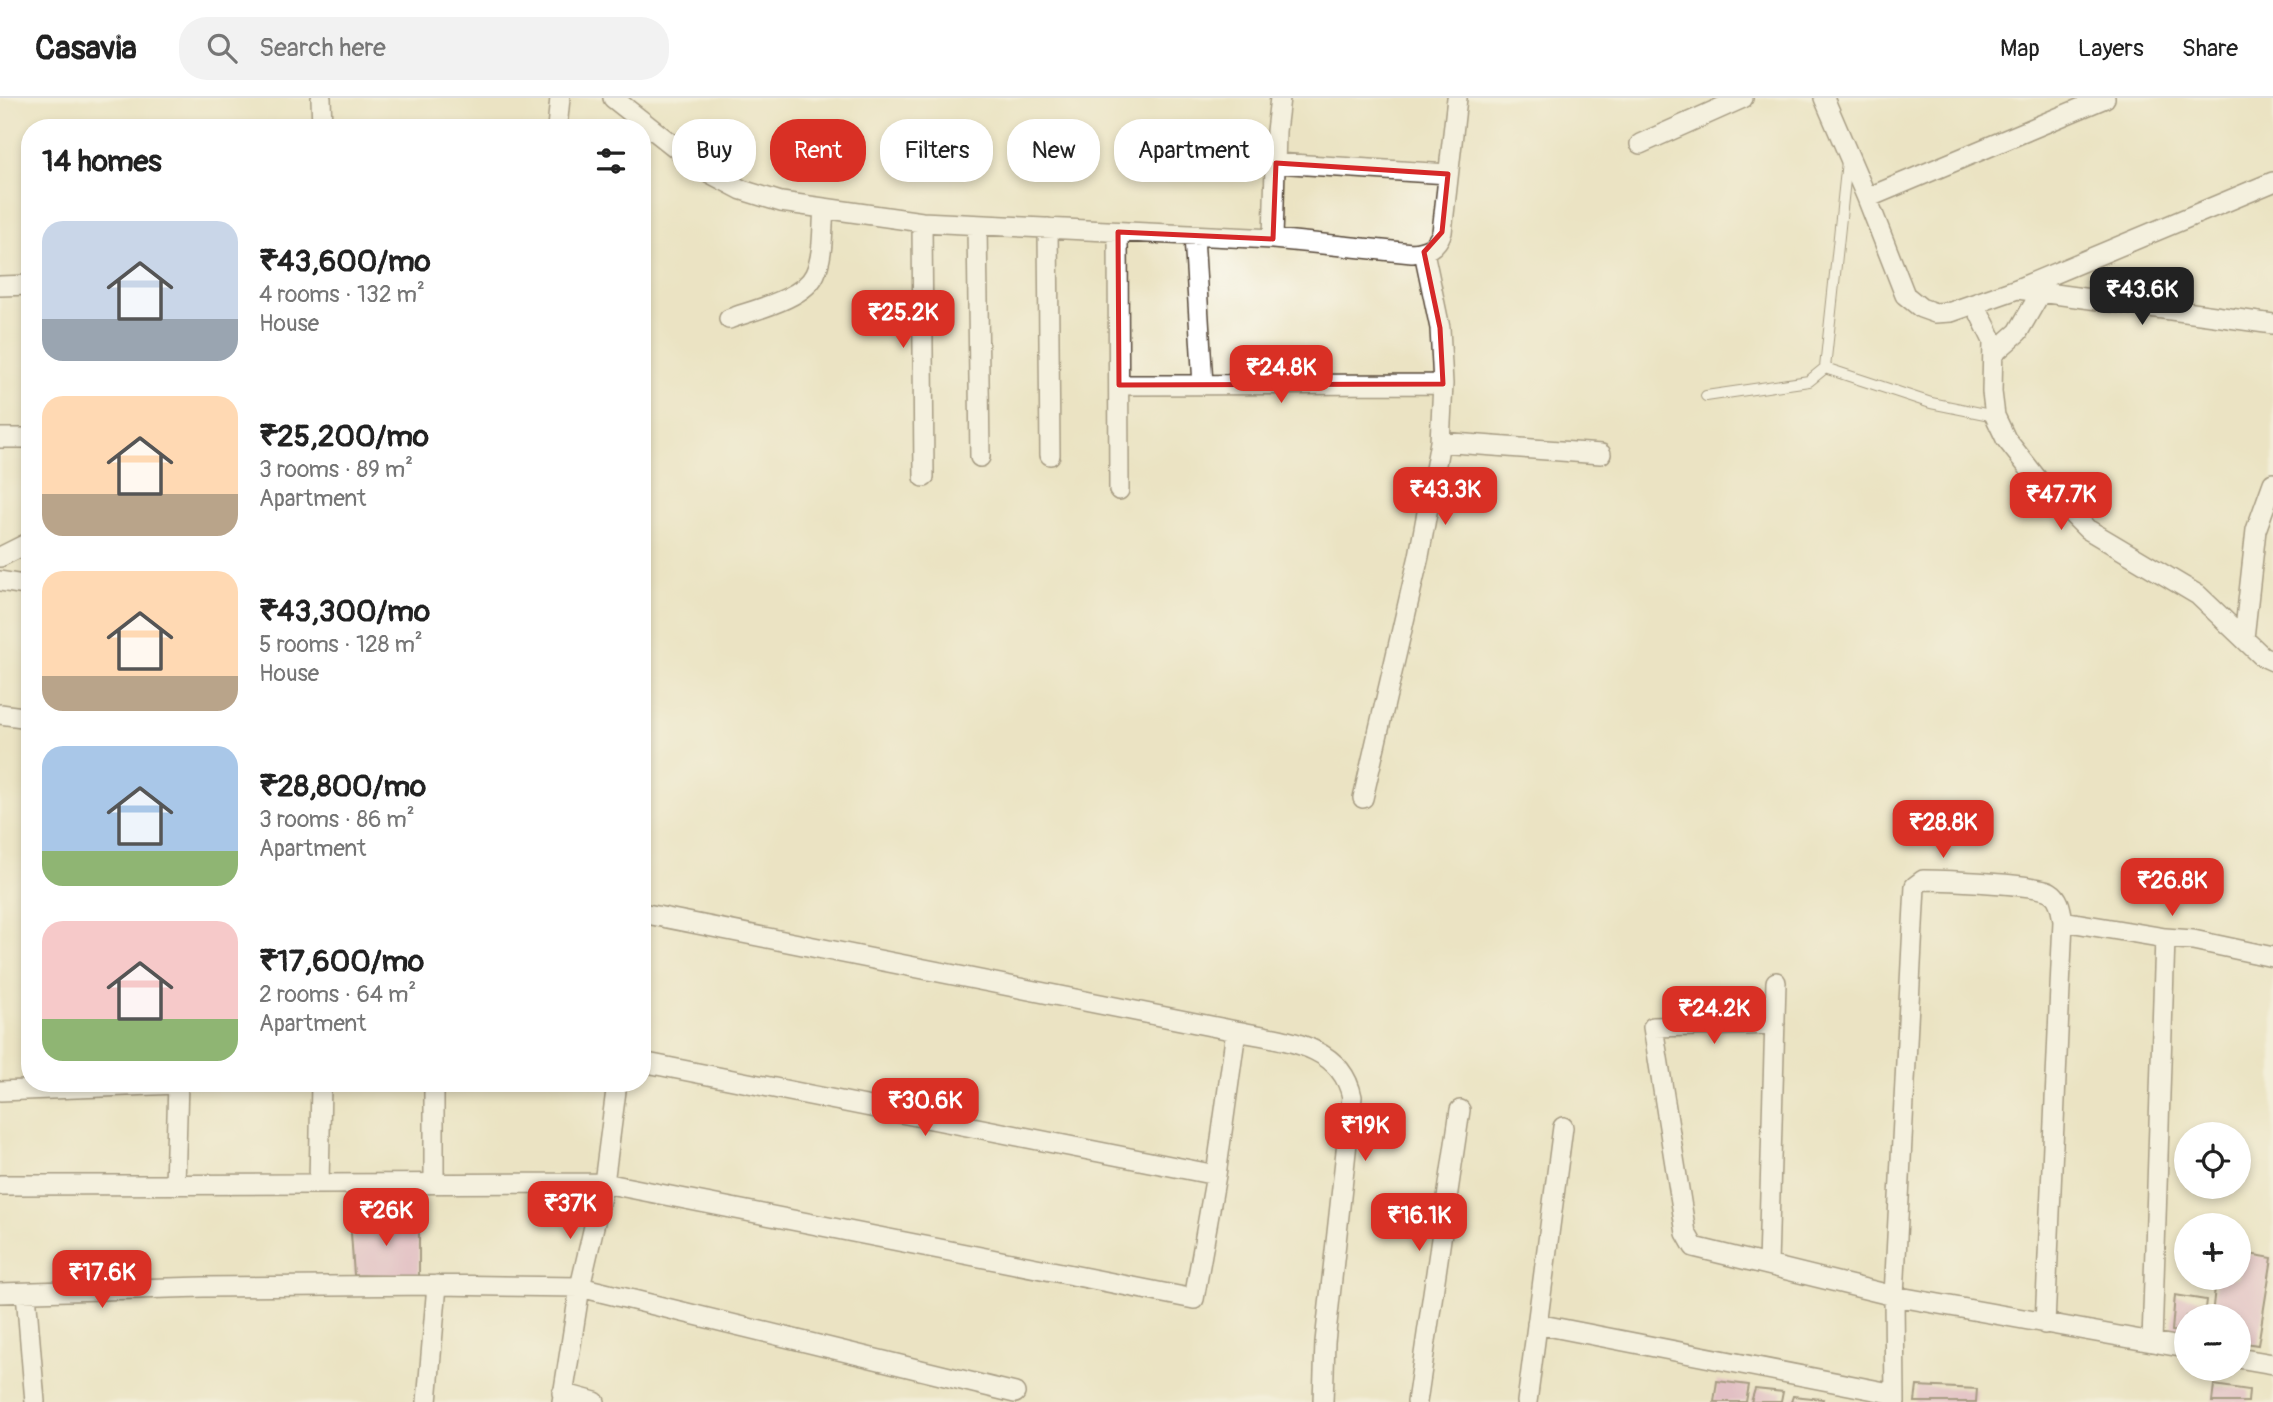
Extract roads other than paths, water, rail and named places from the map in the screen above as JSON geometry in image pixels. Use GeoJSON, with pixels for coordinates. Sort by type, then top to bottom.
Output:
{"type":"FeatureCollection","features":[{"type":"Feature","properties":{"kind":"street"},"geometry":{"type":"LineString","coordinates":[[321,98],[322,119]]}},
{"type":"Feature","properties":{"kind":"street"},"geometry":{"type":"LineString","coordinates":[[558,119],[560,98]]}},
{"type":"Feature","properties":{"kind":"street"},"geometry":{"type":"LineString","coordinates":[[613,98],[640,119]]}},
{"type":"Feature","properties":{"kind":"street"},"geometry":{"type":"LineString","coordinates":[[1273,239],[1280,98]]}},
{"type":"Feature","properties":{"kind":"street"},"geometry":{"type":"LineString","coordinates":[[651,128],[704,170],[732,185],[781,202],[922,222],[1273,239],[1424,252],[1438,242],[1442,232],[1457,98]]}},
{"type":"Feature","properties":{"kind":"street"},"geometry":{"type":"LineString","coordinates":[[1640,144],[1743,98]]}},
{"type":"Feature","properties":{"kind":"street"},"geometry":{"type":"LineString","coordinates":[[1824,98],[1905,295],[1921,308],[1935,313],[1951,312],[2017,289],[2273,182]]}},
{"type":"Feature","properties":{"kind":"street"},"geometry":{"type":"LineString","coordinates":[[1867,198],[2105,98]]}},
{"type":"Feature","properties":{"kind":"street"},"geometry":{"type":"LineString","coordinates":[[1276,163],[1448,174]]}},
{"type":"Feature","properties":{"kind":"street"},"geometry":{"type":"LineString","coordinates":[[729,319],[797,294],[808,285],[819,262],[824,208]]}},
{"type":"Feature","properties":{"kind":"street"},"geometry":{"type":"LineString","coordinates":[[922,222],[924,477]]}},
{"type":"Feature","properties":{"kind":"street"},"geometry":{"type":"LineString","coordinates":[[977,225],[980,457]]}},
{"type":"Feature","properties":{"kind":"street"},"geometry":{"type":"LineString","coordinates":[[1048,229],[1050,455]]}},
{"type":"Feature","properties":{"kind":"street"},"geometry":{"type":"LineString","coordinates":[[1118,232],[1119,490]]}},
{"type":"Feature","properties":{"kind":"street"},"geometry":{"type":"LineString","coordinates":[[1194,236],[1203,385]]}},
{"type":"Feature","properties":{"kind":"street"},"geometry":{"type":"LineString","coordinates":[[1363,798],[1419,556],[1440,442],[1443,384],[1440,328],[1424,252]]}},
{"type":"Feature","properties":{"kind":"street"},"geometry":{"type":"LineString","coordinates":[[0,286],[21,285]]}},
{"type":"Feature","properties":{"kind":"street"},"geometry":{"type":"LineString","coordinates":[[2017,289],[2273,324]]}},
{"type":"Feature","properties":{"kind":"street"},"geometry":{"type":"LineString","coordinates":[[1993,354],[2018,332],[2041,292]]}},
{"type":"Feature","properties":{"kind":"street"},"geometry":{"type":"LineString","coordinates":[[1975,304],[1991,333],[1995,416],[2006,439],[2039,481],[2087,529],[2198,595],[2269,662]]}},
{"type":"Feature","properties":{"kind":"street"},"geometry":{"type":"LineString","coordinates":[[1119,385],[1443,384]]}},
{"type":"Feature","properties":{"kind":"street"},"geometry":{"type":"LineString","coordinates":[[0,438],[21,438]]}},
{"type":"Feature","properties":{"kind":"street"},"geometry":{"type":"LineString","coordinates":[[1440,442],[1601,454]]}},
{"type":"Feature","properties":{"kind":"street"},"geometry":{"type":"LineString","coordinates":[[2244,638],[2256,530],[2273,483]]}},
{"type":"Feature","properties":{"kind":"street"},"geometry":{"type":"LineString","coordinates":[[0,557],[21,546]]}},
{"type":"Feature","properties":{"kind":"street"},"geometry":{"type":"LineString","coordinates":[[0,581],[21,584]]}},
{"type":"Feature","properties":{"kind":"street"},"geometry":{"type":"LineString","coordinates":[[0,714],[21,717]]}},
{"type":"Feature","properties":{"kind":"street"},"geometry":{"type":"LineString","coordinates":[[1537,1324],[1895,1398],[1894,1296],[1915,886],[1923,880],[1932,880],[2043,889],[2052,893],[2059,901],[2063,921],[2045,1324]]}},
{"type":"Feature","properties":{"kind":"street"},"geometry":{"type":"LineString","coordinates":[[651,915],[1236,1031],[1312,1049],[1331,1059],[1349,1082],[1352,1097],[1325,1342],[1323,1402]]}},
{"type":"Feature","properties":{"kind":"street"},"geometry":{"type":"LineString","coordinates":[[2063,921],[2193,940],[2273,957]]}},
{"type":"Feature","properties":{"kind":"street"},"geometry":{"type":"LineString","coordinates":[[2152,1342],[2165,938]]}},
{"type":"Feature","properties":{"kind":"street"},"geometry":{"type":"LineString","coordinates":[[1768,1265],[1776,982]]}},
{"type":"Feature","properties":{"kind":"street"},"geometry":{"type":"LineString","coordinates":[[1775,1024],[1653,1027],[1685,1233],[1694,1247],[1894,1296],[2174,1346]]}},
{"type":"Feature","properties":{"kind":"street"},"geometry":{"type":"LineString","coordinates":[[0,1185],[604,1183],[1194,1299],[1216,1175],[1236,1031]]}},
{"type":"Feature","properties":{"kind":"street"},"geometry":{"type":"LineString","coordinates":[[651,1064],[1216,1175]]}},
{"type":"Feature","properties":{"kind":"street"},"geometry":{"type":"LineString","coordinates":[[0,1091],[21,1089]]}},
{"type":"Feature","properties":{"kind":"street"},"geometry":{"type":"LineString","coordinates":[[175,1184],[178,1092]]}},
{"type":"Feature","properties":{"kind":"street"},"geometry":{"type":"LineString","coordinates":[[319,1184],[321,1092]]}},
{"type":"Feature","properties":{"kind":"street"},"geometry":{"type":"LineString","coordinates":[[434,1092],[434,1184]]}},
{"type":"Feature","properties":{"kind":"street"},"geometry":{"type":"LineString","coordinates":[[595,1402],[562,1398],[580,1287],[604,1183],[616,1092]]}},
{"type":"Feature","properties":{"kind":"street"},"geometry":{"type":"LineString","coordinates":[[1417,1402],[1460,1110]]}},
{"type":"Feature","properties":{"kind":"street"},"geometry":{"type":"LineString","coordinates":[[1527,1402],[1563,1127]]}},
{"type":"Feature","properties":{"kind":"street"},"geometry":{"type":"LineString","coordinates":[[427,1402],[437,1285]]}},
{"type":"Feature","properties":{"kind":"street"},"geometry":{"type":"LineString","coordinates":[[0,1293],[203,1287],[580,1287],[1015,1393]]}},
{"type":"Feature","properties":{"kind":"street"},"geometry":{"type":"LineString","coordinates":[[26,1293],[35,1402]]}},
{"type":"Feature","properties":{"kind":"street"},"geometry":{"type":"LineString","coordinates":[[2251,1360],[2273,1364]]}},
{"type":"Feature","properties":{"kind":"lane"},"geometry":{"type":"LineString","coordinates":[[1706,396],[1809,381],[1825,368],[1848,153]]}},
{"type":"Feature","properties":{"kind":"lane"},"geometry":{"type":"LineString","coordinates":[[1825,368],[1931,403],[1995,416]]}}]}
